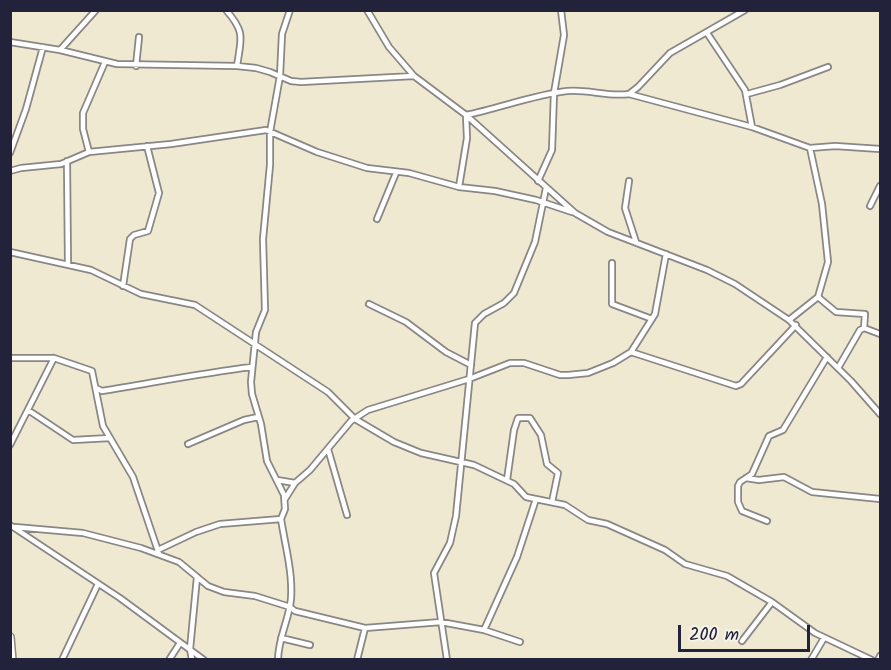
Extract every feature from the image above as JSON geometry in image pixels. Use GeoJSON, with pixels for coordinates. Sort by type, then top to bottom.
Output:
{"type":"FeatureCollection","features":[{"type":"Feature","properties":{"kind":"street"},"geometry":{"type":"LineString","coordinates":[[60,50],[96,10]]}},
{"type":"Feature","properties":{"kind":"street"},"geometry":{"type":"LineString","coordinates":[[226,10],[242,33],[237,66]]}},
{"type":"Feature","properties":{"kind":"street"},"geometry":{"type":"LineString","coordinates":[[285,499],[267,460],[252,394],[252,367],[256,332],[266,310],[263,239],[270,165],[270,132],[280,76],[282,34],[290,10]]}},
{"type":"Feature","properties":{"kind":"street"},"geometry":{"type":"LineString","coordinates":[[367,10],[389,47],[414,76],[466,115],[574,213]]}},
{"type":"Feature","properties":{"kind":"street"},"geometry":{"type":"LineString","coordinates":[[538,181],[552,150],[554,93],[564,35],[561,10]]}},
{"type":"Feature","properties":{"kind":"street"},"geometry":{"type":"LineString","coordinates":[[628,94],[638,87],[670,53],[745,10]]}},
{"type":"Feature","properties":{"kind":"street"},"geometry":{"type":"LineString","coordinates":[[707,33],[740,80],[747,94],[752,127]]}},
{"type":"Feature","properties":{"kind":"street"},"geometry":{"type":"LineString","coordinates":[[136,66],[139,37]]}},
{"type":"Feature","properties":{"kind":"street"},"geometry":{"type":"LineString","coordinates":[[10,42],[43,46],[105,62],[136,66],[256,68],[291,81],[301,82],[414,76]]}},
{"type":"Feature","properties":{"kind":"street"},"geometry":{"type":"LineString","coordinates":[[10,153],[26,109],[43,46]]}},
{"type":"Feature","properties":{"kind":"street"},"geometry":{"type":"LineString","coordinates":[[89,152],[83,129],[83,113],[105,62]]}},
{"type":"Feature","properties":{"kind":"street"},"geometry":{"type":"LineString","coordinates":[[747,94],[780,85],[828,67]]}},
{"type":"Feature","properties":{"kind":"street"},"geometry":{"type":"LineString","coordinates":[[466,115],[554,93],[583,91],[628,94],[752,127],[810,148],[835,146],[880,149]]}},
{"type":"Feature","properties":{"kind":"street"},"geometry":{"type":"LineString","coordinates":[[459,187],[466,138],[466,115]]}},
{"type":"Feature","properties":{"kind":"street"},"geometry":{"type":"LineString","coordinates":[[10,171],[56,165],[89,152],[206,139],[258,130],[270,132],[317,152],[367,168],[409,173],[459,187],[495,191],[543,202],[574,213],[608,232],[707,270],[735,284],[796,325],[880,414]]}},
{"type":"Feature","properties":{"kind":"street"},"geometry":{"type":"LineString","coordinates":[[123,286],[130,239],[134,235],[148,231],[158,200],[158,190],[147,146]]}},
{"type":"Feature","properties":{"kind":"street"},"geometry":{"type":"LineString","coordinates":[[789,320],[818,297],[828,262],[822,204],[810,148]]}},
{"type":"Feature","properties":{"kind":"street"},"geometry":{"type":"LineString","coordinates":[[66,161],[68,265]]}},
{"type":"Feature","properties":{"kind":"street"},"geometry":{"type":"LineString","coordinates":[[377,219],[396,173]]}},
{"type":"Feature","properties":{"kind":"street"},"geometry":{"type":"LineString","coordinates":[[629,181],[625,208],[636,242]]}},
{"type":"Feature","properties":{"kind":"street"},"geometry":{"type":"LineString","coordinates":[[870,206],[880,186]]}},
{"type":"Feature","properties":{"kind":"street"},"geometry":{"type":"LineString","coordinates":[[447,660],[434,573],[450,543],[456,516],[475,323],[484,314],[504,303],[514,293],[535,242],[546,188]]}},
{"type":"Feature","properties":{"kind":"street"},"geometry":{"type":"LineString","coordinates":[[10,252],[99,273],[148,296],[195,305],[328,392],[355,419],[394,442],[474,465],[514,484],[526,497],[571,507],[588,520],[607,524],[641,538],[665,550],[685,564],[727,576],[772,602],[825,638],[872,660]]}},
{"type":"Feature","properties":{"kind":"street"},"geometry":{"type":"LineString","coordinates":[[278,660],[281,638],[290,607],[291,582],[281,519],[285,499],[295,483],[310,470],[351,421],[368,410],[517,362],[534,365],[560,375],[579,375],[609,365],[631,352],[657,310],[666,254]]}},
{"type":"Feature","properties":{"kind":"street"},"geometry":{"type":"LineString","coordinates":[[612,263],[612,304],[652,319]]}},
{"type":"Feature","properties":{"kind":"street"},"geometry":{"type":"LineString","coordinates":[[818,297],[836,312],[865,314],[864,328],[838,368]]}},
{"type":"Feature","properties":{"kind":"street"},"geometry":{"type":"LineString","coordinates":[[369,304],[406,322],[446,352],[471,365]]}},
{"type":"Feature","properties":{"kind":"street"},"geometry":{"type":"LineString","coordinates":[[631,352],[736,386],[741,384],[796,325]]}},
{"type":"Feature","properties":{"kind":"street"},"geometry":{"type":"LineString","coordinates":[[864,328],[880,334]]}},
{"type":"Feature","properties":{"kind":"street"},"geometry":{"type":"LineString","coordinates":[[243,336],[256,332]]}},
{"type":"Feature","properties":{"kind":"street"},"geometry":{"type":"LineString","coordinates":[[767,521],[742,511],[739,505],[738,486],[752,474],[769,436],[783,430],[827,357]]}},
{"type":"Feature","properties":{"kind":"street"},"geometry":{"type":"LineString","coordinates":[[10,358],[54,358],[92,371],[100,418],[133,477],[158,552]]}},
{"type":"Feature","properties":{"kind":"street"},"geometry":{"type":"LineString","coordinates":[[10,446],[54,358]]}},
{"type":"Feature","properties":{"kind":"street"},"geometry":{"type":"LineString","coordinates":[[97,397],[102,391],[198,373],[252,367]]}},
{"type":"Feature","properties":{"kind":"street"},"geometry":{"type":"LineString","coordinates":[[95,387],[102,391]]}},
{"type":"Feature","properties":{"kind":"street"},"geometry":{"type":"LineString","coordinates":[[28,410],[73,440],[110,438]]}},
{"type":"Feature","properties":{"kind":"street"},"geometry":{"type":"LineString","coordinates":[[188,444],[244,420],[258,417]]}},
{"type":"Feature","properties":{"kind":"street"},"geometry":{"type":"LineString","coordinates":[[507,480],[515,426],[518,418],[530,418],[541,435],[547,464],[558,473],[552,502]]}},
{"type":"Feature","properties":{"kind":"street"},"geometry":{"type":"LineString","coordinates":[[328,449],[347,515]]}},
{"type":"Feature","properties":{"kind":"street"},"geometry":{"type":"LineString","coordinates":[[746,478],[759,480],[784,477],[812,492],[880,498]]}},
{"type":"Feature","properties":{"kind":"street"},"geometry":{"type":"LineString","coordinates":[[277,480],[295,483]]}},
{"type":"Feature","properties":{"kind":"street"},"geometry":{"type":"LineString","coordinates":[[484,630],[515,564],[536,500]]}},
{"type":"Feature","properties":{"kind":"street"},"geometry":{"type":"LineString","coordinates":[[158,552],[196,532],[220,524],[281,519]]}},
{"type":"Feature","properties":{"kind":"street"},"geometry":{"type":"LineString","coordinates":[[13,526],[83,533],[158,552],[179,562],[204,584],[216,590],[255,596],[290,607],[295,611],[365,628],[441,622],[484,630],[520,642]]}},
{"type":"Feature","properties":{"kind":"street"},"geometry":{"type":"LineString","coordinates":[[13,526],[204,660]]}},
{"type":"Feature","properties":{"kind":"street"},"geometry":{"type":"LineString","coordinates":[[192,660],[190,650],[196,577]]}},
{"type":"Feature","properties":{"kind":"street"},"geometry":{"type":"LineString","coordinates":[[62,660],[98,584]]}},
{"type":"Feature","properties":{"kind":"street"},"geometry":{"type":"LineString","coordinates":[[742,641],[772,602]]}},
{"type":"Feature","properties":{"kind":"street"},"geometry":{"type":"LineString","coordinates":[[357,660],[365,628]]}},
{"type":"Feature","properties":{"kind":"street"},"geometry":{"type":"LineString","coordinates":[[10,637],[12,660]]}},
{"type":"Feature","properties":{"kind":"street"},"geometry":{"type":"LineString","coordinates":[[281,638],[310,645]]}},
{"type":"Feature","properties":{"kind":"street"},"geometry":{"type":"LineString","coordinates":[[811,660],[825,638]]}},
{"type":"Feature","properties":{"kind":"street"},"geometry":{"type":"LineString","coordinates":[[169,660],[180,643]]}}]}
